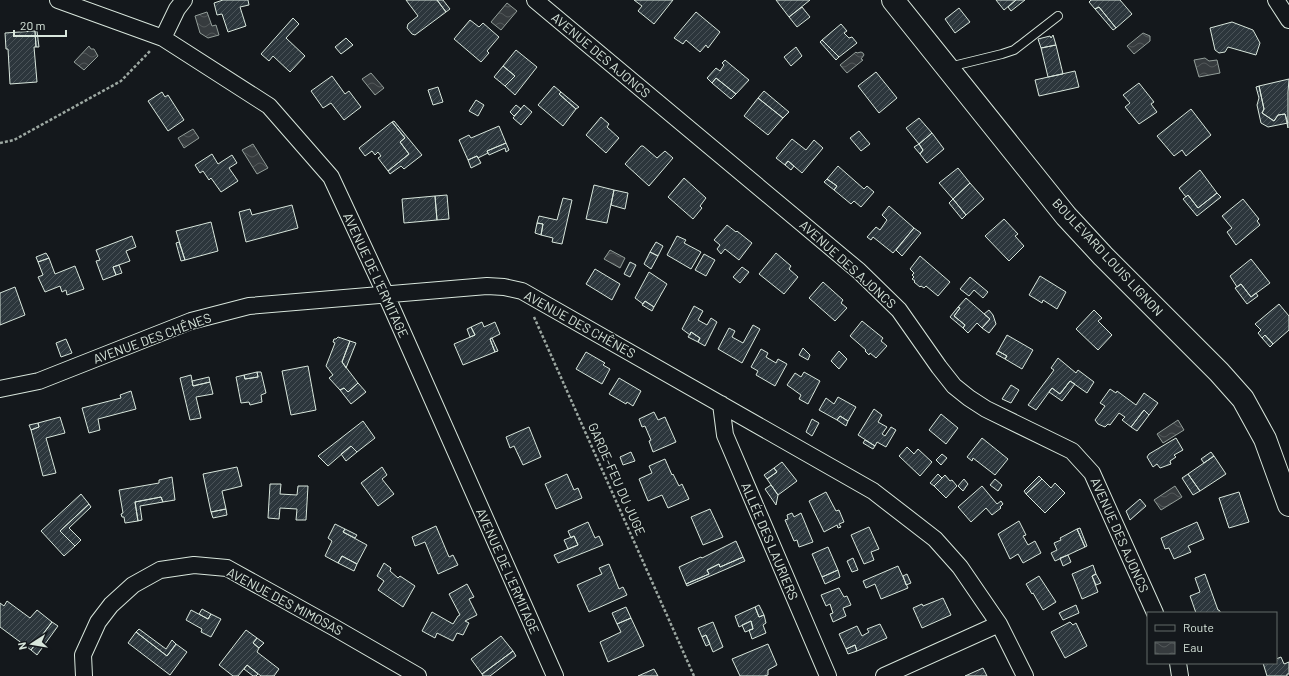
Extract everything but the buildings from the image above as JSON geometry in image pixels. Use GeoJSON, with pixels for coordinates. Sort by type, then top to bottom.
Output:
{"type":"FeatureCollection","features":[{"type":"Feature","properties":{"kind":"main road","name":"BOULEVARD LOUIS LIGNON"},"geometry":{"type":"LineString","coordinates":[[892,0],[1066,216],[1103,256],[1244,399],[1264,439],[1289,505]]}},
{"type":"Feature","properties":{"kind":"street","name":"AVENUE DE L'ERMITAGE"},"geometry":{"type":"LineString","coordinates":[[58,0],[163,38],[269,106],[331,177],[386,295],[555,676]]}},
{"type":"Feature","properties":{"kind":"street"},"geometry":{"type":"LineString","coordinates":[[163,38],[177,9],[184,0]]}},
{"type":"Feature","properties":{"kind":"street","name":"AVENUE DES AJONCS"},"geometry":{"type":"LineString","coordinates":[[535,0],[859,271],[899,310],[954,386],[986,409],[1072,451],[1092,473],[1155,612]]}},
{"type":"Feature","properties":{"kind":"street"},"geometry":{"type":"LineString","coordinates":[[1276,0],[1289,20]]}},
{"type":"Feature","properties":{"kind":"street","name":"AVENUE DES CHÊNES"},"geometry":{"type":"LineString","coordinates":[[0,389],[39,381],[191,321],[249,306],[487,286],[504,287],[522,291],[873,491],[935,539],[960,567],[999,624],[1025,676]]}},
{"type":"Feature","properties":{"kind":"street","name":"ALLÉE DES LAURIERS"},"geometry":{"type":"LineString","coordinates":[[721,404],[725,435],[828,676]]}},
{"type":"Feature","properties":{"kind":"street","name":"AVENUE DES MIMOSAS"},"geometry":{"type":"LineString","coordinates":[[84,676],[83,655],[98,622],[111,605],[133,585],[160,570],[194,565],[227,568],[336,628],[418,676]]}},
{"type":"Feature","properties":{"kind":"street"},"geometry":{"type":"LineString","coordinates":[[884,676],[999,624]]}},
{"type":"Feature","properties":{"kind":"street"},"geometry":{"type":"LineString","coordinates":[[1178,664],[1180,676]]}},
{"type":"Feature","properties":{"kind":"lane"},"geometry":{"type":"LineString","coordinates":[[946,68],[1014,50],[1058,16]]}},
{"type":"Feature","properties":{"kind":"path"},"geometry":{"type":"LineString","coordinates":[[0,143],[14,140],[121,81],[163,38]]}},
{"type":"Feature","properties":{"kind":"path","name":"GARDE-FEU DU JUGE"},"geometry":{"type":"LineString","coordinates":[[522,291],[694,676]]}},
{"type":"Feature","properties":{"kind":"water"},"geometry":{"type":"Polygon","coordinates":[[[507,3],[517,11],[501,30],[491,22],[507,3]]]}},
{"type":"Feature","properties":{"kind":"water"},"geometry":{"type":"Polygon","coordinates":[[[207,12],[212,26],[216,25],[219,35],[208,38],[200,33],[195,16],[207,12]]]}},
{"type":"Feature","properties":{"kind":"water"},"geometry":{"type":"Polygon","coordinates":[[[1143,33],[1150,36],[1150,41],[1134,54],[1127,46],[1143,33]]]}},
{"type":"Feature","properties":{"kind":"water"},"geometry":{"type":"Polygon","coordinates":[[[89,46],[91,49],[94,49],[98,56],[84,70],[74,62],[89,46]]]}},
{"type":"Feature","properties":{"kind":"water"},"geometry":{"type":"Polygon","coordinates":[[[856,52],[863,53],[864,55],[861,59],[863,60],[847,73],[840,65],[856,52]]]}},
{"type":"Feature","properties":{"kind":"water"},"geometry":{"type":"Polygon","coordinates":[[[1205,58],[1209,61],[1217,60],[1220,73],[1199,77],[1194,60],[1205,58]]]}},
{"type":"Feature","properties":{"kind":"water"},"geometry":{"type":"Polygon","coordinates":[[[371,73],[384,88],[375,95],[362,79],[371,73]]]}},
{"type":"Feature","properties":{"kind":"water"},"geometry":{"type":"Polygon","coordinates":[[[193,129],[199,138],[184,148],[178,138],[193,129]]]}},
{"type":"Feature","properties":{"kind":"water"},"geometry":{"type":"Polygon","coordinates":[[[253,144],[268,168],[257,174],[242,150],[253,144]]]}},
{"type":"Feature","properties":{"kind":"water"},"geometry":{"type":"Polygon","coordinates":[[[610,250],[625,258],[620,268],[604,259],[610,250]]]}},
{"type":"Feature","properties":{"kind":"water"},"geometry":{"type":"Polygon","coordinates":[[[1178,420],[1184,430],[1163,443],[1157,434],[1178,420]]]}},
{"type":"Feature","properties":{"kind":"water"},"geometry":{"type":"Polygon","coordinates":[[[1175,486],[1182,497],[1161,510],[1154,500],[1175,486]]]}}]}
